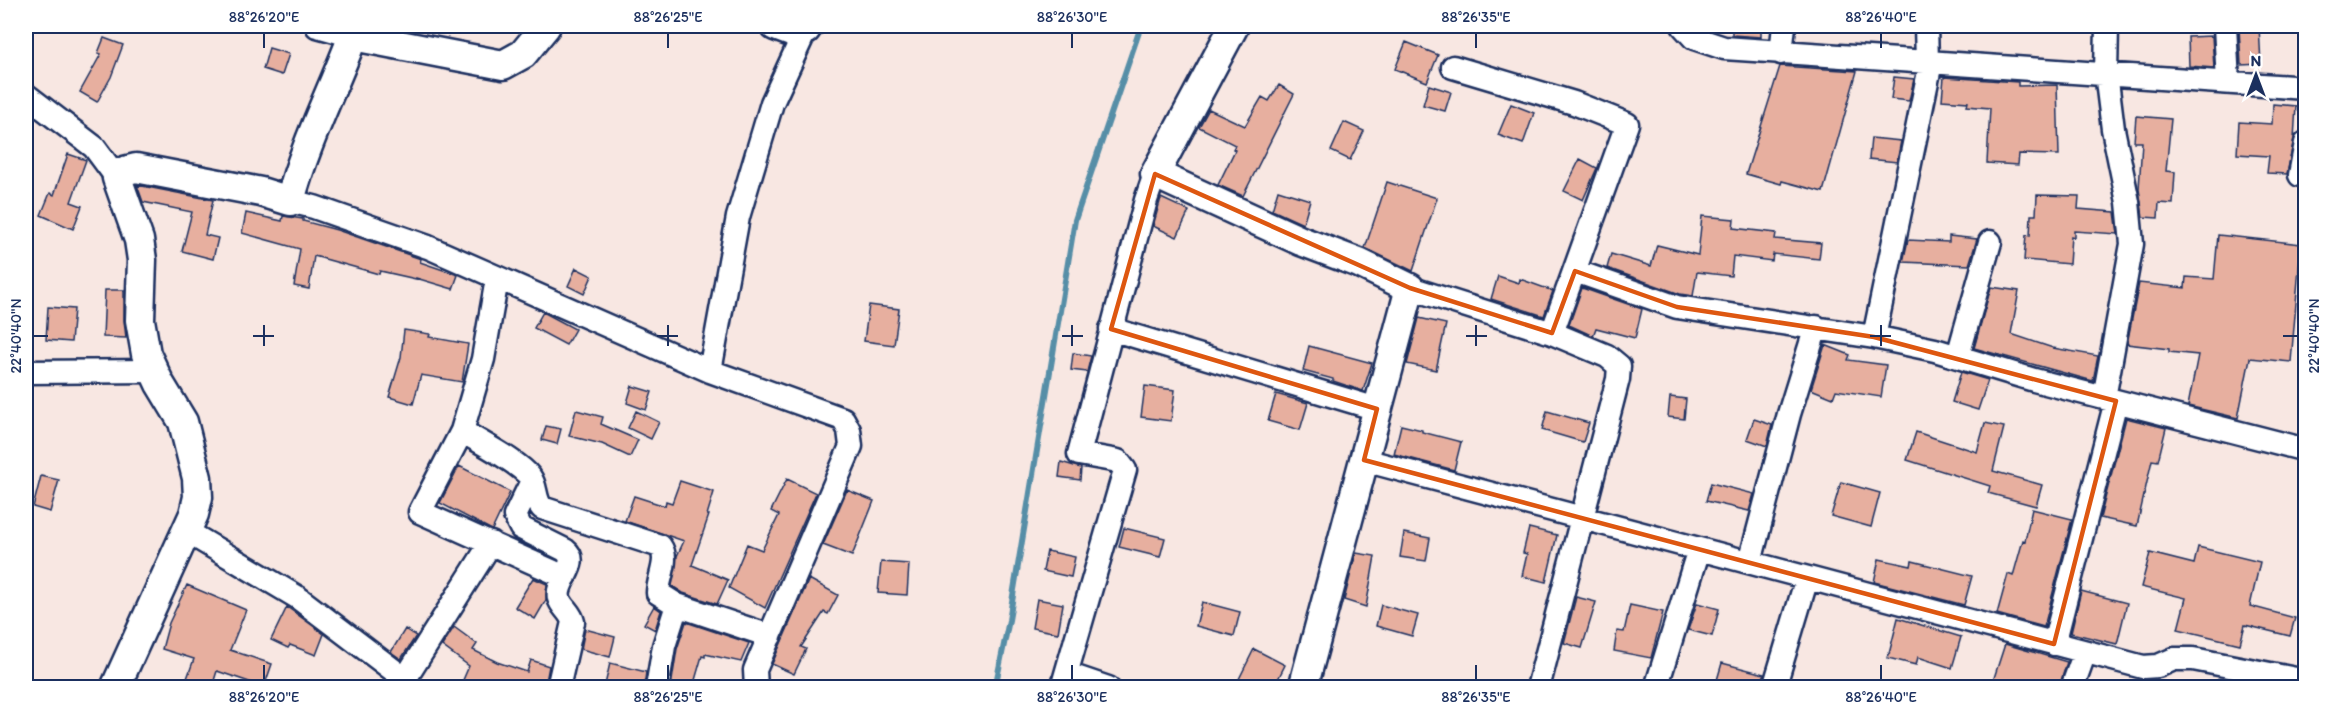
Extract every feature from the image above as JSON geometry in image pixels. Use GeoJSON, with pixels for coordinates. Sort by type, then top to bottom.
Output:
{"type":"FeatureCollection","features":[{"type":"Feature","properties":{"kind":"street"},"geometry":{"type":"LineString","coordinates":[[317,26],[353,36],[502,65],[523,54],[546,26]]}},
{"type":"Feature","properties":{"kind":"street"},"geometry":{"type":"LineString","coordinates":[[775,26],[791,32],[807,27]]}},
{"type":"Feature","properties":{"kind":"street"},"geometry":{"type":"LineString","coordinates":[[1108,687],[1064,680],[1125,470],[1118,462],[1079,454],[1146,200],[1155,174],[1234,26]]}},
{"type":"Feature","properties":{"kind":"street"},"geometry":{"type":"LineString","coordinates":[[1683,26],[1694,38],[1724,48],[2306,87]]}},
{"type":"Feature","properties":{"kind":"street"},"geometry":{"type":"LineString","coordinates":[[1781,53],[1784,26]]}},
{"type":"Feature","properties":{"kind":"street"},"geometry":{"type":"LineString","coordinates":[[1874,337],[1929,62],[1926,26]]}},
{"type":"Feature","properties":{"kind":"street"},"geometry":{"type":"LineString","coordinates":[[2054,644],[2110,400],[2132,244],[2128,202],[2113,129],[2106,73],[2107,26]]}},
{"type":"Feature","properties":{"kind":"street"},"geometry":{"type":"LineString","coordinates":[[2225,26],[2228,82]]}},
{"type":"Feature","properties":{"kind":"street"},"geometry":{"type":"LineString","coordinates":[[710,371],[738,217],[772,103],[807,27]]}},
{"type":"Feature","properties":{"kind":"street"},"geometry":{"type":"LineString","coordinates":[[290,201],[309,141],[328,101],[353,36]]}},
{"type":"Feature","properties":{"kind":"street"},"geometry":{"type":"LineString","coordinates":[[1453,67],[1574,103],[1627,124],[1552,333]]}},
{"type":"Feature","properties":{"kind":"street"},"geometry":{"type":"LineString","coordinates":[[26,95],[94,147],[117,178],[139,240],[142,260],[140,320],[146,354],[183,422],[198,478],[198,497],[194,514],[115,687]]}},
{"type":"Feature","properties":{"kind":"street"},"geometry":{"type":"LineString","coordinates":[[2300,175],[2306,143]]}},
{"type":"Feature","properties":{"kind":"street"},"geometry":{"type":"LineString","coordinates":[[117,178],[124,171],[136,168],[261,192],[314,207],[428,247],[710,371],[843,419],[849,430],[851,446],[755,670],[756,687]]}},
{"type":"Feature","properties":{"kind":"street"},"geometry":{"type":"LineString","coordinates":[[1155,174],[1301,241],[1359,263],[1410,288],[1552,333],[1607,356],[1619,366],[1618,379],[1583,518],[1538,687]]}},
{"type":"Feature","properties":{"kind":"street"},"geometry":{"type":"LineString","coordinates":[[1958,356],[1990,242]]}},
{"type":"Feature","properties":{"kind":"street"},"geometry":{"type":"LineString","coordinates":[[1575,271],[1677,307],[1874,337],[1958,356],[2034,380],[2306,450]]}},
{"type":"Feature","properties":{"kind":"street"},"geometry":{"type":"LineString","coordinates":[[497,279],[483,359],[462,431],[420,512],[565,577]]}},
{"type":"Feature","properties":{"kind":"street"},"geometry":{"type":"LineString","coordinates":[[1303,687],[1410,288]]}},
{"type":"Feature","properties":{"kind":"street"},"geometry":{"type":"LineString","coordinates":[[1750,562],[1816,327]]}},
{"type":"Feature","properties":{"kind":"street"},"geometry":{"type":"LineString","coordinates":[[1111,329],[1377,409]]}},
{"type":"Feature","properties":{"kind":"street"},"geometry":{"type":"LineString","coordinates":[[26,372],[154,370]]}},
{"type":"Feature","properties":{"kind":"street"},"geometry":{"type":"LineString","coordinates":[[462,431],[525,472],[532,481],[536,499],[542,508],[660,546],[665,552],[665,560],[658,584],[658,593],[677,605],[770,636]]}},
{"type":"Feature","properties":{"kind":"street"},"geometry":{"type":"LineString","coordinates":[[1364,460],[2144,667],[2158,666],[2174,659],[2193,659],[2306,681]]}},
{"type":"Feature","properties":{"kind":"street"},"geometry":{"type":"LineString","coordinates":[[532,481],[515,516],[516,521],[521,528],[570,554],[572,560],[559,592],[559,600],[572,615],[573,622],[558,687]]}},
{"type":"Feature","properties":{"kind":"street"},"geometry":{"type":"LineString","coordinates":[[186,531],[297,597],[405,679],[491,543]]}},
{"type":"Feature","properties":{"kind":"street"},"geometry":{"type":"LineString","coordinates":[[1656,687],[1699,549]]}},
{"type":"Feature","properties":{"kind":"street"},"geometry":{"type":"LineString","coordinates":[[1774,687],[1807,578]]}},
{"type":"Feature","properties":{"kind":"street"},"geometry":{"type":"LineString","coordinates":[[657,687],[664,646],[677,605]]}},
{"type":"Feature","properties":{"kind":"street"},"geometry":{"type":"LineString","coordinates":[[2072,687],[2085,652]]}},
{"type":"Feature","properties":{"kind":"highlighted area"},"geometry":{"type":"Polygon","coordinates":[[[1155,174],[1410,288],[1552,333],[1575,271],[1677,307],[1874,337],[2116,401],[2054,644],[1364,460],[1377,409],[1111,329],[1155,174]]]}},
{"type":"Feature","properties":{"kind":"building"},"geometry":{"type":"Polygon","coordinates":[[[1732,26],[1761,26],[1761,37],[1732,35],[1732,26]]]}},
{"type":"Feature","properties":{"kind":"building"},"geometry":{"type":"Polygon","coordinates":[[[2259,26],[2261,64],[2241,65],[2239,27],[2259,26]]]}},
{"type":"Feature","properties":{"kind":"building"},"geometry":{"type":"Polygon","coordinates":[[[2212,36],[2214,68],[2189,66],[2188,37],[2212,36]]]}},
{"type":"Feature","properties":{"kind":"building"},"geometry":{"type":"Polygon","coordinates":[[[104,38],[123,45],[111,77],[97,102],[80,92],[101,54],[98,53],[104,38]]]}},
{"type":"Feature","properties":{"kind":"building"},"geometry":{"type":"Polygon","coordinates":[[[1406,42],[1438,55],[1427,82],[1395,69],[1406,42]]]}},
{"type":"Feature","properties":{"kind":"building"},"geometry":{"type":"Polygon","coordinates":[[[269,48],[289,54],[282,75],[263,69],[269,48]]]}},
{"type":"Feature","properties":{"kind":"building"},"geometry":{"type":"Polygon","coordinates":[[[1780,66],[1857,71],[1823,192],[1746,174],[1780,66]]]}},
{"type":"Feature","properties":{"kind":"building"},"geometry":{"type":"Polygon","coordinates":[[[1894,77],[1914,79],[1909,101],[1891,99],[1894,77]]]}},
{"type":"Feature","properties":{"kind":"building"},"geometry":{"type":"Polygon","coordinates":[[[1944,77],[2018,82],[2018,86],[2057,85],[2059,155],[2019,154],[2018,165],[1987,163],[1990,108],[1967,106],[1968,102],[1942,100],[1944,77]]]}},
{"type":"Feature","properties":{"kind":"building"},"geometry":{"type":"Polygon","coordinates":[[[1279,85],[1294,94],[1243,196],[1218,185],[1235,150],[1233,149],[1235,145],[1199,127],[1209,109],[1245,126],[1262,97],[1269,101],[1279,85]]]}},
{"type":"Feature","properties":{"kind":"building"},"geometry":{"type":"Polygon","coordinates":[[[1429,85],[1451,92],[1445,111],[1423,105],[1429,85]]]}},
{"type":"Feature","properties":{"kind":"building"},"geometry":{"type":"Polygon","coordinates":[[[1511,104],[1534,113],[1523,144],[1498,135],[1511,104]]]}},
{"type":"Feature","properties":{"kind":"building"},"geometry":{"type":"Polygon","coordinates":[[[2273,104],[2296,106],[2294,139],[2287,174],[2267,173],[2269,156],[2237,154],[2239,122],[2272,124],[2273,104]]]}},
{"type":"Feature","properties":{"kind":"building"},"geometry":{"type":"Polygon","coordinates":[[[2136,116],[2171,119],[2166,171],[2175,172],[2173,204],[2159,203],[2158,218],[2143,217],[2139,189],[2142,142],[2134,142],[2136,116]]]}},
{"type":"Feature","properties":{"kind":"building"},"geometry":{"type":"Polygon","coordinates":[[[1344,122],[1364,131],[1350,160],[1331,151],[1344,122]]]}},
{"type":"Feature","properties":{"kind":"building"},"geometry":{"type":"Polygon","coordinates":[[[1871,138],[1901,141],[1897,162],[1869,159],[1871,138]]]}},
{"type":"Feature","properties":{"kind":"building"},"geometry":{"type":"Polygon","coordinates":[[[68,154],[86,160],[71,202],[82,206],[73,229],[41,215],[50,193],[54,195],[68,154]]]}},
{"type":"Feature","properties":{"kind":"building"},"geometry":{"type":"Polygon","coordinates":[[[1580,159],[1597,168],[1583,200],[1564,191],[1580,159]]]}},
{"type":"Feature","properties":{"kind":"building"},"geometry":{"type":"Polygon","coordinates":[[[1387,182],[1437,198],[1413,271],[1365,248],[1387,182]]]}},
{"type":"Feature","properties":{"kind":"building"},"geometry":{"type":"Polygon","coordinates":[[[137,185],[213,200],[205,235],[218,238],[213,259],[182,251],[192,212],[143,202],[137,185]]]}},
{"type":"Feature","properties":{"kind":"building"},"geometry":{"type":"Polygon","coordinates":[[[1278,190],[1310,200],[1303,224],[1272,210],[1278,190]]]}},
{"type":"Feature","properties":{"kind":"building"},"geometry":{"type":"Polygon","coordinates":[[[2037,195],[2079,196],[2078,209],[2115,212],[2118,234],[2074,231],[2074,237],[2071,236],[2069,264],[2024,260],[2026,235],[2030,236],[2031,215],[2036,215],[2037,195]]]}},
{"type":"Feature","properties":{"kind":"building"},"geometry":{"type":"Polygon","coordinates":[[[1161,198],[1189,211],[1177,237],[1153,226],[1161,198]]]}},
{"type":"Feature","properties":{"kind":"building"},"geometry":{"type":"Polygon","coordinates":[[[246,213],[282,221],[283,216],[303,219],[303,221],[337,230],[421,259],[420,262],[458,275],[453,289],[416,278],[380,271],[379,274],[314,256],[309,289],[294,286],[300,249],[242,233],[246,213]]]}},
{"type":"Feature","properties":{"kind":"building"},"geometry":{"type":"Polygon","coordinates":[[[1702,216],[1734,219],[1733,228],[1776,233],[1775,239],[1821,243],[1819,259],[1773,254],[1772,261],[1733,256],[1731,276],[1697,272],[1693,296],[1680,294],[1607,268],[1611,254],[1651,266],[1657,245],[1698,255],[1702,216]]]}},
{"type":"Feature","properties":{"kind":"building"},"geometry":{"type":"Polygon","coordinates":[[[2218,235],[2301,244],[2291,362],[2250,358],[2238,418],[2188,406],[2198,355],[2127,344],[2139,283],[2185,288],[2186,277],[2214,279],[2218,235]]]}},
{"type":"Feature","properties":{"kind":"building"},"geometry":{"type":"Polygon","coordinates":[[[1949,236],[1977,239],[1969,265],[1903,262],[1908,240],[1949,242],[1949,236]]]}},
{"type":"Feature","properties":{"kind":"building"},"geometry":{"type":"Polygon","coordinates":[[[576,268],[592,276],[584,294],[568,286],[576,268]]]}},
{"type":"Feature","properties":{"kind":"building"},"geometry":{"type":"Polygon","coordinates":[[[1498,276],[1519,283],[1520,279],[1553,291],[1544,316],[1491,299],[1498,276]]]}},
{"type":"Feature","properties":{"kind":"building"},"geometry":{"type":"Polygon","coordinates":[[[1991,287],[2019,291],[2011,334],[2053,348],[2098,356],[2093,381],[1974,348],[1991,287]]]}},
{"type":"Feature","properties":{"kind":"building"},"geometry":{"type":"Polygon","coordinates":[[[1582,288],[1642,309],[1635,338],[1596,328],[1593,336],[1569,325],[1582,288]]]}},
{"type":"Feature","properties":{"kind":"building"},"geometry":{"type":"Polygon","coordinates":[[[105,290],[124,290],[126,338],[103,337],[105,290]]]}},
{"type":"Feature","properties":{"kind":"building"},"geometry":{"type":"Polygon","coordinates":[[[869,305],[899,309],[894,345],[864,341],[869,305]]]}},
{"type":"Feature","properties":{"kind":"building"},"geometry":{"type":"Polygon","coordinates":[[[48,307],[74,309],[71,342],[46,340],[48,307]]]}},
{"type":"Feature","properties":{"kind":"building"},"geometry":{"type":"Polygon","coordinates":[[[543,312],[575,329],[566,345],[534,328],[543,312]]]}},
{"type":"Feature","properties":{"kind":"building"},"geometry":{"type":"Polygon","coordinates":[[[1419,318],[1446,324],[1436,370],[1407,364],[1419,318]]]}},
{"type":"Feature","properties":{"kind":"building"},"geometry":{"type":"Polygon","coordinates":[[[404,330],[468,344],[462,382],[421,375],[413,404],[389,397],[401,357],[404,330]]]}},
{"type":"Feature","properties":{"kind":"building"},"geometry":{"type":"Polygon","coordinates":[[[1825,345],[1850,355],[1848,360],[1886,365],[1881,397],[1836,390],[1833,398],[1811,389],[1825,345]]]}},
{"type":"Feature","properties":{"kind":"building"},"geometry":{"type":"Polygon","coordinates":[[[1309,346],[1372,363],[1363,391],[1333,381],[1333,379],[1303,371],[1309,346]]]}},
{"type":"Feature","properties":{"kind":"building"},"geometry":{"type":"Polygon","coordinates":[[[1073,353],[1091,356],[1087,372],[1071,370],[1073,353]]]}},
{"type":"Feature","properties":{"kind":"building"},"geometry":{"type":"Polygon","coordinates":[[[1961,372],[1988,380],[1978,410],[1952,402],[1961,372]]]}},
{"type":"Feature","properties":{"kind":"building"},"geometry":{"type":"Polygon","coordinates":[[[632,386],[652,392],[646,410],[627,403],[632,386]]]}},
{"type":"Feature","properties":{"kind":"building"},"geometry":{"type":"Polygon","coordinates":[[[1145,386],[1175,390],[1171,421],[1141,417],[1145,386]]]}},
{"type":"Feature","properties":{"kind":"building"},"geometry":{"type":"Polygon","coordinates":[[[1276,394],[1308,403],[1300,430],[1268,421],[1276,394]]]}},
{"type":"Feature","properties":{"kind":"building"},"geometry":{"type":"Polygon","coordinates":[[[1670,397],[1686,399],[1684,419],[1668,417],[1670,397]]]}},
{"type":"Feature","properties":{"kind":"building"},"geometry":{"type":"Polygon","coordinates":[[[576,410],[603,417],[601,424],[638,440],[630,457],[602,444],[569,436],[576,410]]]}},
{"type":"Feature","properties":{"kind":"building"},"geometry":{"type":"Polygon","coordinates":[[[636,411],[659,422],[651,439],[628,428],[636,411]]]}},
{"type":"Feature","properties":{"kind":"building"},"geometry":{"type":"Polygon","coordinates":[[[1547,411],[1589,423],[1583,442],[1542,430],[1547,411]]]}},
{"type":"Feature","properties":{"kind":"building"},"geometry":{"type":"Polygon","coordinates":[[[2126,418],[2166,428],[2158,461],[2152,460],[2137,526],[2100,518],[2126,418]]]}},
{"type":"Feature","properties":{"kind":"building"},"geometry":{"type":"Polygon","coordinates":[[[1754,419],[1772,425],[1767,446],[1747,439],[1754,419]]]}},
{"type":"Feature","properties":{"kind":"building"},"geometry":{"type":"Polygon","coordinates":[[[1985,423],[2004,427],[1993,471],[2042,485],[2036,506],[1988,493],[1990,486],[1907,460],[1916,432],[1977,452],[1985,423]]]}},
{"type":"Feature","properties":{"kind":"building"},"geometry":{"type":"Polygon","coordinates":[[[1401,425],[1461,442],[1454,470],[1394,454],[1401,425]]]}},
{"type":"Feature","properties":{"kind":"building"},"geometry":{"type":"Polygon","coordinates":[[[546,426],[561,429],[557,444],[542,440],[546,426]]]}},
{"type":"Feature","properties":{"kind":"building"},"geometry":{"type":"Polygon","coordinates":[[[1061,462],[1081,468],[1080,480],[1059,477],[1061,462]]]}},
{"type":"Feature","properties":{"kind":"building"},"geometry":{"type":"Polygon","coordinates":[[[459,466],[510,492],[492,530],[440,503],[459,466]]]}},
{"type":"Feature","properties":{"kind":"building"},"geometry":{"type":"Polygon","coordinates":[[[41,476],[59,480],[50,512],[33,507],[41,476]]]}},
{"type":"Feature","properties":{"kind":"building"},"geometry":{"type":"Polygon","coordinates":[[[787,479],[816,493],[765,608],[729,588],[747,544],[762,550],[779,515],[771,511],[787,479]]]}},
{"type":"Feature","properties":{"kind":"building"},"geometry":{"type":"Polygon","coordinates":[[[680,481],[714,492],[707,515],[709,515],[692,565],[728,580],[717,604],[683,593],[672,586],[677,556],[684,541],[625,521],[634,496],[665,506],[666,501],[672,503],[680,481]]]}},
{"type":"Feature","properties":{"kind":"building"},"geometry":{"type":"Polygon","coordinates":[[[1841,482],[1880,493],[1871,527],[1831,516],[1841,482]]]}},
{"type":"Feature","properties":{"kind":"building"},"geometry":{"type":"Polygon","coordinates":[[[1711,483],[1754,494],[1749,511],[1706,501],[1711,483]]]}},
{"type":"Feature","properties":{"kind":"building"},"geometry":{"type":"Polygon","coordinates":[[[847,490],[874,501],[852,556],[823,545],[847,490]]]}},
{"type":"Feature","properties":{"kind":"building"},"geometry":{"type":"Polygon","coordinates":[[[2032,509],[2072,519],[2044,627],[1997,614],[2008,574],[2013,576],[2023,540],[2025,541],[2032,509]]]}},
{"type":"Feature","properties":{"kind":"building"},"geometry":{"type":"Polygon","coordinates":[[[1124,528],[1165,538],[1160,557],[1119,547],[1124,528]]]}},
{"type":"Feature","properties":{"kind":"building"},"geometry":{"type":"Polygon","coordinates":[[[1529,528],[1557,535],[1546,582],[1522,576],[1527,554],[1523,553],[1529,528]]]}},
{"type":"Feature","properties":{"kind":"building"},"geometry":{"type":"Polygon","coordinates":[[[1404,533],[1430,538],[1426,561],[1400,557],[1404,533]]]}},
{"type":"Feature","properties":{"kind":"building"},"geometry":{"type":"Polygon","coordinates":[[[2198,547],[2260,562],[2250,606],[2295,618],[2290,636],[2245,625],[2240,644],[2178,629],[2186,598],[2141,587],[2150,553],[2194,564],[2198,547]]]}},
{"type":"Feature","properties":{"kind":"building"},"geometry":{"type":"Polygon","coordinates":[[[1047,551],[1075,557],[1071,577],[1043,571],[1047,551]]]}},
{"type":"Feature","properties":{"kind":"building"},"geometry":{"type":"Polygon","coordinates":[[[1356,553],[1375,556],[1366,607],[1344,600],[1356,553]]]}},
{"type":"Feature","properties":{"kind":"building"},"geometry":{"type":"Polygon","coordinates":[[[1879,559],[1911,566],[1912,561],[1972,576],[1964,605],[1874,582],[1879,559]]]}},
{"type":"Feature","properties":{"kind":"building"},"geometry":{"type":"Polygon","coordinates":[[[881,562],[909,564],[907,595],[878,593],[881,562]]]}},
{"type":"Feature","properties":{"kind":"building"},"geometry":{"type":"Polygon","coordinates":[[[533,578],[547,584],[546,600],[535,619],[515,607],[533,578]]]}},
{"type":"Feature","properties":{"kind":"building"},"geometry":{"type":"Polygon","coordinates":[[[809,579],[838,595],[828,614],[824,612],[801,647],[806,649],[794,674],[772,664],[809,579]]]}},
{"type":"Feature","properties":{"kind":"building"},"geometry":{"type":"Polygon","coordinates":[[[187,585],[246,610],[230,650],[272,664],[264,687],[217,671],[212,687],[195,687],[185,684],[194,659],[162,649],[169,623],[187,585]]]}},
{"type":"Feature","properties":{"kind":"building"},"geometry":{"type":"Polygon","coordinates":[[[2081,591],[2127,603],[2117,644],[2071,633],[2081,591]]]}},
{"type":"Feature","properties":{"kind":"building"},"geometry":{"type":"Polygon","coordinates":[[[1576,597],[1596,602],[1582,648],[1564,643],[1576,597]]]}},
{"type":"Feature","properties":{"kind":"building"},"geometry":{"type":"Polygon","coordinates":[[[1037,599],[1063,604],[1058,633],[1032,628],[1037,599]]]}},
{"type":"Feature","properties":{"kind":"building"},"geometry":{"type":"Polygon","coordinates":[[[1202,602],[1240,612],[1234,636],[1196,626],[1202,602]]]}},
{"type":"Feature","properties":{"kind":"building"},"geometry":{"type":"Polygon","coordinates":[[[1697,603],[1719,609],[1712,636],[1688,630],[1697,603]]]}},
{"type":"Feature","properties":{"kind":"building"},"geometry":{"type":"Polygon","coordinates":[[[1381,605],[1418,615],[1412,636],[1376,626],[1381,605]]]}},
{"type":"Feature","properties":{"kind":"building"},"geometry":{"type":"Polygon","coordinates":[[[1630,605],[1663,612],[1651,658],[1614,651],[1617,631],[1624,632],[1630,605]]]}},
{"type":"Feature","properties":{"kind":"building"},"geometry":{"type":"Polygon","coordinates":[[[654,606],[661,611],[655,630],[644,624],[654,606]]]}},
{"type":"Feature","properties":{"kind":"building"},"geometry":{"type":"Polygon","coordinates":[[[287,607],[324,634],[316,655],[290,645],[288,648],[271,640],[287,607]]]}},
{"type":"Feature","properties":{"kind":"building"},"geometry":{"type":"Polygon","coordinates":[[[1898,618],[1961,637],[1952,668],[1918,657],[1916,665],[1888,658],[1898,618]]]}},
{"type":"Feature","properties":{"kind":"building"},"geometry":{"type":"Polygon","coordinates":[[[686,622],[749,643],[741,662],[705,654],[705,657],[702,656],[693,687],[671,687],[677,649],[686,622]]]}},
{"type":"Feature","properties":{"kind":"building"},"geometry":{"type":"Polygon","coordinates":[[[454,627],[477,644],[473,650],[497,662],[527,672],[531,660],[549,666],[545,687],[460,687],[469,666],[442,646],[454,627]]]}},
{"type":"Feature","properties":{"kind":"building"},"geometry":{"type":"Polygon","coordinates":[[[405,629],[416,636],[401,659],[391,652],[405,629]]]}},
{"type":"Feature","properties":{"kind":"building"},"geometry":{"type":"Polygon","coordinates":[[[585,629],[615,637],[610,657],[581,649],[585,629]]]}},
{"type":"Feature","properties":{"kind":"building"},"geometry":{"type":"Polygon","coordinates":[[[2005,644],[2067,662],[2059,687],[2013,687],[1993,681],[2005,644]]]}},
{"type":"Feature","properties":{"kind":"building"},"geometry":{"type":"Polygon","coordinates":[[[1254,649],[1285,665],[1274,687],[1235,687],[1254,649]]]}},
{"type":"Feature","properties":{"kind":"building"},"geometry":{"type":"Polygon","coordinates":[[[610,663],[646,672],[644,687],[605,685],[610,663]]]}},
{"type":"Feature","properties":{"kind":"building"},"geometry":{"type":"Polygon","coordinates":[[[1722,663],[1764,674],[1761,687],[1715,687],[1722,663]]]}},
{"type":"Feature","properties":{"kind":"waterway"},"geometry":{"type":"LineString","coordinates":[[995,688],[1009,620],[1075,220],[1141,26]]}}]}
